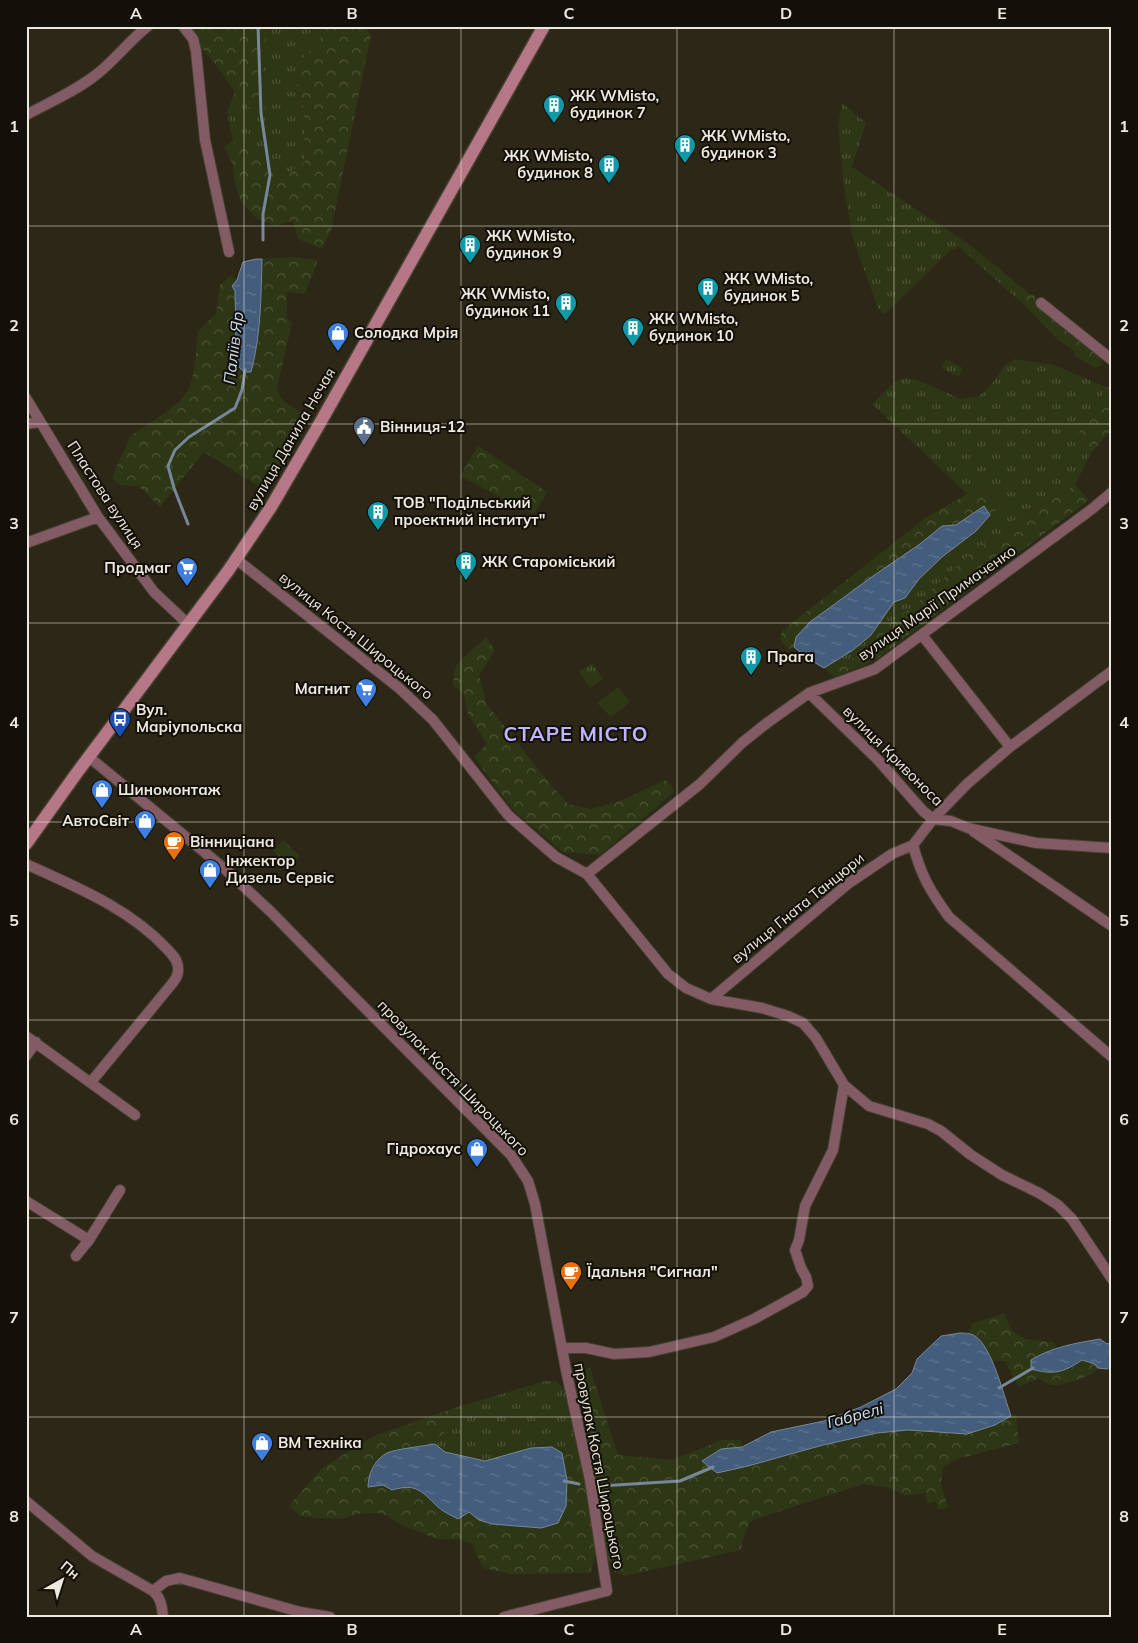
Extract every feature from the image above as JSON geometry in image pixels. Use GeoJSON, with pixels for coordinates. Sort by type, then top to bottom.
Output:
{"type":"FeatureCollection","features":[{"type":"Feature","properties":{"kind":"main road","name":"вулиця Данила Нечая"},"geometry":{"type":"LineString","coordinates":[[26,844],[236,559],[283,488],[544,26]]}},
{"type":"Feature","properties":{"kind":"street"},"geometry":{"type":"LineString","coordinates":[[26,115],[82,85],[117,57],[148,26]]}},
{"type":"Feature","properties":{"kind":"street"},"geometry":{"type":"LineString","coordinates":[[182,26],[193,39],[196,51],[205,140],[229,252]]}},
{"type":"Feature","properties":{"kind":"street"},"geometry":{"type":"LineString","coordinates":[[1041,303],[1112,360]]}},
{"type":"Feature","properties":{"kind":"street","name":"Пластова вулиця"},"geometry":{"type":"LineString","coordinates":[[26,398],[98,517],[154,592],[188,624]]}},
{"type":"Feature","properties":{"kind":"street"},"geometry":{"type":"LineString","coordinates":[[26,424],[40,422]]}},
{"type":"Feature","properties":{"kind":"street","name":"вулиця Марії Примаченко"},"geometry":{"type":"LineString","coordinates":[[587,874],[700,784],[743,742],[809,693],[875,669],[1092,510],[1112,492]]}},
{"type":"Feature","properties":{"kind":"street"},"geometry":{"type":"LineString","coordinates":[[26,543],[98,517]]}},
{"type":"Feature","properties":{"kind":"street","name":"вулиця Костя Широцького"},"geometry":{"type":"LineString","coordinates":[[236,559],[405,693],[433,720],[508,815],[556,857],[587,874],[668,974],[686,988],[710,999],[762,1008],[803,1023],[816,1038],[844,1085],[870,1106],[928,1124],[941,1131],[971,1155],[1002,1175],[1039,1193],[1058,1205],[1072,1219],[1112,1279]]}},
{"type":"Feature","properties":{"kind":"street"},"geometry":{"type":"LineString","coordinates":[[922,635],[1010,748]]}},
{"type":"Feature","properties":{"kind":"street"},"geometry":{"type":"LineString","coordinates":[[1112,671],[1010,748],[967,784],[933,819],[913,846],[919,868],[930,891],[949,917],[1112,1057]]}},
{"type":"Feature","properties":{"kind":"street","name":"вулиця Кривоноса"},"geometry":{"type":"LineString","coordinates":[[809,693],[878,760],[923,811],[933,819],[951,821],[968,828],[1036,843],[1112,848]]}},
{"type":"Feature","properties":{"kind":"street","name":"провулок Костя Широцького"},"geometry":{"type":"LineString","coordinates":[[89,757],[226,870],[271,912],[511,1155],[528,1182],[535,1204],[562,1348],[590,1480],[607,1592],[504,1617]]}},
{"type":"Feature","properties":{"kind":"street"},"geometry":{"type":"LineString","coordinates":[[968,828],[1112,926]]}},
{"type":"Feature","properties":{"kind":"street","name":"вулиця Гната Танцюри"},"geometry":{"type":"LineString","coordinates":[[710,999],[849,883],[892,854],[913,846]]}},
{"type":"Feature","properties":{"kind":"street"},"geometry":{"type":"LineString","coordinates":[[26,864],[102,900],[133,920],[159,941],[173,955],[177,962],[179,969],[171,986],[91,1082]]}},
{"type":"Feature","properties":{"kind":"street"},"geometry":{"type":"LineString","coordinates":[[26,1036],[135,1115]]}},
{"type":"Feature","properties":{"kind":"street"},"geometry":{"type":"LineString","coordinates":[[26,1056],[36,1042]]}},
{"type":"Feature","properties":{"kind":"street"},"geometry":{"type":"LineString","coordinates":[[562,1348],[586,1348],[614,1354],[649,1352],[714,1337],[754,1319],[803,1292],[808,1286],[795,1250],[799,1240],[805,1206],[834,1150],[844,1085]]}},
{"type":"Feature","properties":{"kind":"street"},"geometry":{"type":"LineString","coordinates":[[76,1256],[89,1240],[120,1190]]}},
{"type":"Feature","properties":{"kind":"street"},"geometry":{"type":"LineString","coordinates":[[26,1201],[89,1240]]}},
{"type":"Feature","properties":{"kind":"street"},"geometry":{"type":"LineString","coordinates":[[26,1501],[92,1556],[153,1591],[162,1604],[163,1617]]}},
{"type":"Feature","properties":{"kind":"street"},"geometry":{"type":"LineString","coordinates":[[153,1591],[166,1581],[180,1578],[300,1612],[330,1617]]}},
{"type":"Feature","properties":{"kind":"green space"},"geometry":{"type":"Polygon","coordinates":[[[183,26],[267,26],[263,68],[266,113],[256,115],[235,92],[216,65],[183,26]]]}},
{"type":"Feature","properties":{"kind":"green space"},"geometry":{"type":"Polygon","coordinates":[[[267,26],[314,26],[321,39],[300,61],[297,87],[303,101],[305,162],[284,176],[276,178],[254,148],[233,141],[227,113],[235,92],[256,115],[266,113],[263,68],[267,26]]]}},
{"type":"Feature","properties":{"kind":"green space"},"geometry":{"type":"Polygon","coordinates":[[[314,26],[365,26],[371,35],[331,231],[322,249],[298,239],[293,221],[276,226],[257,219],[241,202],[234,180],[233,165],[224,147],[233,141],[254,147],[276,178],[284,176],[305,162],[303,101],[297,87],[300,61],[321,39],[314,26]]]}},
{"type":"Feature","properties":{"kind":"green space"},"geometry":{"type":"Polygon","coordinates":[[[842,103],[866,123],[852,167],[969,244],[1030,294],[1022,303],[959,247],[950,251],[885,314],[878,308],[853,239],[844,186],[838,126],[842,103]]]}},
{"type":"Feature","properties":{"kind":"green space"},"geometry":{"type":"Polygon","coordinates":[[[293,257],[318,260],[305,294],[287,292],[287,318],[292,323],[277,388],[278,393],[285,402],[311,418],[266,491],[204,452],[160,507],[138,486],[119,485],[112,478],[129,437],[176,404],[187,392],[192,380],[198,331],[216,314],[220,285],[231,275],[237,280],[235,291],[236,330],[232,360],[250,372],[254,358],[261,302],[262,259],[293,257]]]}},
{"type":"Feature","properties":{"kind":"green space"},"geometry":{"type":"Polygon","coordinates":[[[1030,294],[1035,295],[1035,304],[1099,353],[1103,364],[1096,368],[1074,355],[1074,351],[1057,339],[1022,303],[1030,294]]]}},
{"type":"Feature","properties":{"kind":"green space"},"geometry":{"type":"Polygon","coordinates":[[[945,359],[963,368],[959,377],[941,368],[945,359]]]}},
{"type":"Feature","properties":{"kind":"green space"},"geometry":{"type":"Polygon","coordinates":[[[1015,359],[1054,365],[1106,387],[1099,401],[1084,419],[1078,435],[1091,453],[1075,485],[1040,507],[1020,514],[1003,534],[976,548],[914,606],[891,622],[882,618],[894,602],[905,598],[919,579],[942,557],[976,531],[990,515],[1005,504],[984,491],[967,494],[872,404],[894,382],[904,378],[918,380],[961,399],[979,396],[991,385],[1006,364],[1015,359]]]}},
{"type":"Feature","properties":{"kind":"green space"},"geometry":{"type":"Polygon","coordinates":[[[1106,387],[1112,387],[1112,429],[1091,453],[1078,435],[1084,419],[1099,401],[1106,387]]]}},
{"type":"Feature","properties":{"kind":"green space"},"geometry":{"type":"Polygon","coordinates":[[[478,446],[547,492],[534,515],[460,476],[478,446]]]}},
{"type":"Feature","properties":{"kind":"green space"},"geometry":{"type":"Polygon","coordinates":[[[1075,485],[1089,500],[874,661],[834,677],[824,668],[839,659],[846,661],[864,654],[875,642],[871,635],[882,618],[891,622],[914,606],[976,548],[1003,534],[1020,514],[1040,507],[1075,485]]]}},
{"type":"Feature","properties":{"kind":"green space"},"geometry":{"type":"Polygon","coordinates":[[[984,491],[1005,504],[990,515],[984,506],[956,525],[942,526],[920,544],[810,622],[796,637],[794,647],[788,650],[780,639],[782,631],[924,519],[967,494],[984,491]]]}},
{"type":"Feature","properties":{"kind":"green space"},"geometry":{"type":"Polygon","coordinates":[[[871,635],[875,642],[864,654],[846,661],[839,659],[853,650],[871,635]]]}},
{"type":"Feature","properties":{"kind":"green space"},"geometry":{"type":"Polygon","coordinates":[[[486,637],[495,650],[479,675],[486,703],[568,804],[591,809],[620,801],[665,780],[672,786],[674,792],[600,855],[563,852],[513,810],[474,757],[487,744],[468,714],[464,694],[453,685],[457,665],[486,637]]]}},
{"type":"Feature","properties":{"kind":"green space"},"geometry":{"type":"Polygon","coordinates":[[[592,663],[603,679],[590,688],[579,672],[592,663]]]}},
{"type":"Feature","properties":{"kind":"green space"},"geometry":{"type":"Polygon","coordinates":[[[618,687],[630,702],[611,717],[597,703],[618,687]]]}},
{"type":"Feature","properties":{"kind":"green space"},"geometry":{"type":"Polygon","coordinates":[[[283,840],[300,856],[290,867],[273,851],[283,840]]]}},
{"type":"Feature","properties":{"kind":"green space"},"geometry":{"type":"Polygon","coordinates":[[[1004,1313],[1012,1331],[1026,1339],[1054,1342],[1056,1348],[1046,1351],[1070,1369],[1082,1360],[1095,1364],[1098,1368],[1078,1380],[1064,1384],[1051,1385],[1039,1378],[1018,1387],[1005,1361],[992,1361],[973,1335],[968,1334],[973,1323],[1004,1313]]]}},
{"type":"Feature","properties":{"kind":"green space"},"geometry":{"type":"Polygon","coordinates":[[[590,1368],[618,1455],[672,1460],[722,1440],[741,1440],[742,1447],[721,1449],[702,1461],[717,1473],[877,1433],[908,1430],[967,1434],[1016,1414],[1019,1443],[957,1459],[943,1467],[941,1484],[948,1508],[938,1509],[936,1501],[927,1503],[925,1493],[905,1496],[890,1488],[864,1484],[750,1521],[741,1550],[625,1576],[614,1572],[611,1562],[596,1554],[590,1573],[510,1574],[483,1568],[472,1544],[459,1539],[436,1539],[400,1524],[381,1513],[358,1514],[341,1519],[317,1518],[300,1516],[289,1506],[322,1468],[374,1436],[454,1408],[451,1424],[435,1444],[387,1453],[373,1467],[368,1486],[383,1485],[392,1490],[407,1487],[413,1488],[422,1492],[442,1510],[458,1519],[469,1512],[479,1520],[558,1523],[566,1506],[567,1480],[562,1453],[571,1433],[587,1428],[575,1372],[590,1368]]]}},
{"type":"Feature","properties":{"kind":"green space"},"geometry":{"type":"Polygon","coordinates":[[[545,1381],[556,1381],[564,1389],[574,1432],[571,1433],[562,1453],[552,1447],[531,1448],[485,1461],[445,1452],[435,1444],[451,1424],[454,1408],[545,1381]]]}},
{"type":"Feature","properties":{"kind":"water"},"geometry":{"type":"Polygon","coordinates":[[[262,259],[259,330],[251,372],[244,372],[232,360],[236,330],[235,291],[232,286],[237,280],[243,262],[262,259]]]}},
{"type":"Feature","properties":{"kind":"water"},"geometry":{"type":"Polygon","coordinates":[[[984,506],[990,515],[976,531],[942,557],[919,579],[905,598],[894,602],[871,635],[853,650],[824,668],[807,658],[794,647],[796,637],[810,622],[920,544],[942,526],[956,525],[984,506]]]}},
{"type":"Feature","properties":{"kind":"water"},"geometry":{"type":"Polygon","coordinates":[[[960,1333],[973,1335],[981,1342],[987,1350],[997,1373],[1011,1416],[995,1425],[967,1434],[908,1430],[877,1433],[717,1473],[702,1461],[721,1449],[742,1447],[771,1432],[824,1421],[861,1407],[896,1389],[912,1373],[917,1359],[941,1336],[960,1333]]]}},
{"type":"Feature","properties":{"kind":"water"},"geometry":{"type":"Polygon","coordinates":[[[1100,1339],[1107,1344],[1112,1342],[1112,1366],[1107,1369],[1098,1368],[1095,1364],[1082,1360],[1058,1372],[1031,1369],[1031,1360],[1047,1352],[1073,1344],[1100,1339]]]}},
{"type":"Feature","properties":{"kind":"water"},"geometry":{"type":"Polygon","coordinates":[[[435,1444],[445,1452],[485,1461],[531,1448],[552,1447],[562,1453],[567,1480],[566,1506],[558,1523],[541,1528],[492,1524],[479,1520],[469,1512],[458,1519],[442,1510],[422,1492],[413,1488],[407,1487],[392,1490],[383,1485],[368,1487],[373,1467],[387,1453],[435,1444]]]}},
{"type":"Feature","properties":{"kind":"waterway","name":"Паліїв Яр"},"geometry":{"type":"LineString","coordinates":[[258,26],[261,113],[270,175],[263,214],[263,240]]}},
{"type":"Feature","properties":{"kind":"waterway","name":"Паліїв Яр"},"geometry":{"type":"LineString","coordinates":[[188,524],[168,466],[175,450],[189,437],[235,408],[242,390],[245,370]]}},
{"type":"Feature","properties":{"kind":"waterway","name":"Габрелі"},"geometry":{"type":"LineString","coordinates":[[999,1388],[1033,1368]]}},
{"type":"Feature","properties":{"kind":"waterway","name":"Габрелі"},"geometry":{"type":"LineString","coordinates":[[600,1486],[680,1481],[713,1467]]}},
{"type":"Feature","properties":{"kind":"waterway","name":"Габрелі"},"geometry":{"type":"LineString","coordinates":[[564,1481],[579,1484]]}},
{"type":"Feature","properties":{"kind":"place","name":"ЖК WMisto, будинок 7"},"geometry":{"type":"Point","coordinates":[554,124]}},
{"type":"Feature","properties":{"kind":"place","name":"ЖК WMisto, будинок 3"},"geometry":{"type":"Point","coordinates":[685,164]}},
{"type":"Feature","properties":{"kind":"place","name":"ЖК WMisto, будинок 8"},"geometry":{"type":"Point","coordinates":[609,184]}},
{"type":"Feature","properties":{"kind":"place","name":"ЖК WMisto, будинок 9"},"geometry":{"type":"Point","coordinates":[470,264]}},
{"type":"Feature","properties":{"kind":"place","name":"ЖК WMisto, будинок 5"},"geometry":{"type":"Point","coordinates":[708,307]}},
{"type":"Feature","properties":{"kind":"place","name":"ЖК WMisto, будинок 11"},"geometry":{"type":"Point","coordinates":[566,322]}},
{"type":"Feature","properties":{"kind":"place","name":"ЖК WMisto, будинок 10"},"geometry":{"type":"Point","coordinates":[633,347]}},
{"type":"Feature","properties":{"kind":"place","name":"Солодка Мрія"},"geometry":{"type":"Point","coordinates":[338,352]}},
{"type":"Feature","properties":{"kind":"place","name":"Вінниця-12"},"geometry":{"type":"Point","coordinates":[364,446]}},
{"type":"Feature","properties":{"kind":"place","name":"ТОВ \"Подільський проектний інститут\""},"geometry":{"type":"Point","coordinates":[378,531]}},
{"type":"Feature","properties":{"kind":"place","name":"ЖК Староміський"},"geometry":{"type":"Point","coordinates":[466,581]}},
{"type":"Feature","properties":{"kind":"place","name":"Продмаг"},"geometry":{"type":"Point","coordinates":[187,587]}},
{"type":"Feature","properties":{"kind":"place","name":"Прага"},"geometry":{"type":"Point","coordinates":[751,676]}},
{"type":"Feature","properties":{"kind":"place","name":"Магнит"},"geometry":{"type":"Point","coordinates":[366,708]}},
{"type":"Feature","properties":{"kind":"place","name":"Вул. Маріупольска"},"geometry":{"type":"Point","coordinates":[120,738]}},
{"type":"Feature","properties":{"kind":"place","name":"Шиномонтаж"},"geometry":{"type":"Point","coordinates":[102,809]}},
{"type":"Feature","properties":{"kind":"place","name":"АвтоСвіт"},"geometry":{"type":"Point","coordinates":[145,840]}},
{"type":"Feature","properties":{"kind":"place","name":"Вінниціана"},"geometry":{"type":"Point","coordinates":[174,861]}},
{"type":"Feature","properties":{"kind":"place","name":"Інжектор Дизель Сервіс"},"geometry":{"type":"Point","coordinates":[210,889]}},
{"type":"Feature","properties":{"kind":"place","name":"Гідрохаус"},"geometry":{"type":"Point","coordinates":[477,1168]}},
{"type":"Feature","properties":{"kind":"place","name":"Їдальня \"Сигнал\""},"geometry":{"type":"Point","coordinates":[571,1291]}},
{"type":"Feature","properties":{"kind":"place","name":"ВМ Техніка"},"geometry":{"type":"Point","coordinates":[262,1462]}},
{"type":"Feature","properties":{"kind":"district","name":"СТАРЕ МІСТО"},"geometry":{"type":"Point","coordinates":[576,734]}}]}
